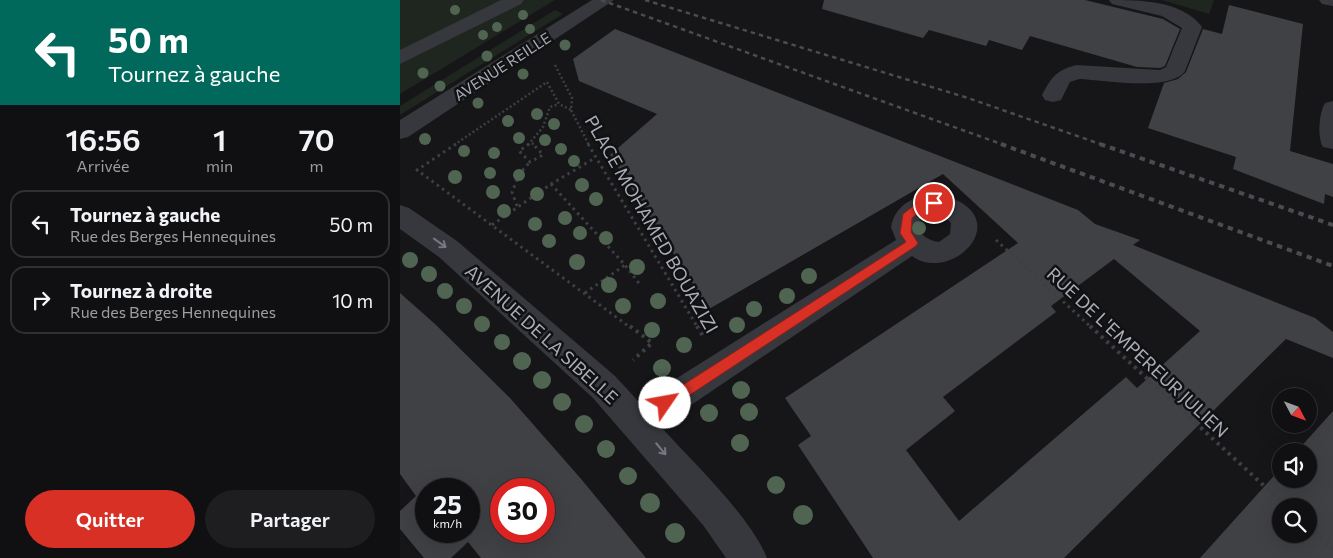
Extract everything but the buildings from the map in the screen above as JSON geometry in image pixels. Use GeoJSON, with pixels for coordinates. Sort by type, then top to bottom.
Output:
{"type":"FeatureCollection","features":[{"type":"Feature","properties":{"kind":"street"},"geometry":{"type":"LineString","coordinates":[[400,58],[515,0]]}},
{"type":"Feature","properties":{"kind":"street","name":"AVENUE REILLE"},"geometry":{"type":"LineString","coordinates":[[400,131],[605,0]]}},
{"type":"Feature","properties":{"kind":"street"},"geometry":{"type":"LineString","coordinates":[[1054,95],[1062,78],[1076,72],[1163,77],[1175,70],[1192,27],[1187,20],[1118,0]]}},
{"type":"Feature","properties":{"kind":"street"},"geometry":{"type":"LineString","coordinates":[[1328,0],[1333,1]]}},
{"type":"Feature","properties":{"kind":"street"},"geometry":{"type":"LineString","coordinates":[[1331,141],[1333,108]]}},
{"type":"Feature","properties":{"kind":"street"},"geometry":{"type":"LineString","coordinates":[[934,203],[947,206],[958,213],[966,228],[965,235],[957,246],[943,252],[926,251],[912,243],[905,233],[904,222],[910,212],[921,206],[934,203]]}},
{"type":"Feature","properties":{"kind":"street","name":"AVENUE DE LA SIBELLE"},"geometry":{"type":"LineString","coordinates":[[400,215],[448,249],[604,386],[715,513],[749,558]]}},
{"type":"Feature","properties":{"kind":"street"},"geometry":{"type":"LineString","coordinates":[[637,422],[912,243]]}},
{"type":"Feature","properties":{"kind":"path","name":"PLACE MOHAMED BOUAZIZI"},"geometry":{"type":"LineString","coordinates":[[533,46],[552,60],[572,98],[571,110],[595,158],[722,367]]}},
{"type":"Feature","properties":{"kind":"path"},"geometry":{"type":"LineString","coordinates":[[571,110],[559,104],[547,82],[417,170],[652,343],[633,360]]}},
{"type":"Feature","properties":{"kind":"path"},"geometry":{"type":"LineString","coordinates":[[530,162],[519,151],[532,144],[547,119],[550,108],[559,104]]}},
{"type":"Feature","properties":{"kind":"path"},"geometry":{"type":"LineString","coordinates":[[517,206],[512,192],[520,174],[530,162],[543,155],[532,144]]}},
{"type":"Feature","properties":{"kind":"path"},"geometry":{"type":"LineString","coordinates":[[492,225],[517,206],[595,158]]}},
{"type":"Feature","properties":{"kind":"path"},"geometry":{"type":"LineString","coordinates":[[551,184],[626,265],[641,286]]}},
{"type":"Feature","properties":{"kind":"path","name":"RUE DE L'EMPEREUR JULIEN"},"geometry":{"type":"LineString","coordinates":[[966,228],[990,234],[1277,498]]}},
{"type":"Feature","properties":{"kind":"path"},"geometry":{"type":"LineString","coordinates":[[584,293],[626,265]]}},
{"type":"Feature","properties":{"kind":"path"},"geometry":{"type":"LineString","coordinates":[[1317,534],[1333,549]]}},
{"type":"Feature","properties":{"kind":"shaded area"},"geometry":{"type":"Polygon","coordinates":[[[400,0],[555,0],[400,94],[400,0]]]}},
{"type":"Feature","properties":{"kind":"shaded area"},"geometry":{"type":"Polygon","coordinates":[[[1162,0],[1214,0],[1209,14],[1162,0]]]}},
{"type":"Feature","properties":{"kind":"shaded area"},"geometry":{"type":"Polygon","coordinates":[[[555,10],[563,14],[400,115],[400,106],[555,10]]]}},
{"type":"Feature","properties":{"kind":"railway"},"geometry":{"type":"LineString","coordinates":[[601,0],[1004,145]]}},
{"type":"Feature","properties":{"kind":"railway"},"geometry":{"type":"LineString","coordinates":[[645,0],[968,98],[1103,145]]}},
{"type":"Feature","properties":{"kind":"railway"},"geometry":{"type":"LineString","coordinates":[[1001,144],[1333,266]]}},
{"type":"Feature","properties":{"kind":"railway"},"geometry":{"type":"LineString","coordinates":[[1100,144],[1333,225]]}},
{"type":"Feature","properties":{"kind":"route"},"geometry":{"type":"LineString","coordinates":[[665,403],[912,243],[905,233],[904,222],[907,216],[915,208],[934,203]]}}]}
